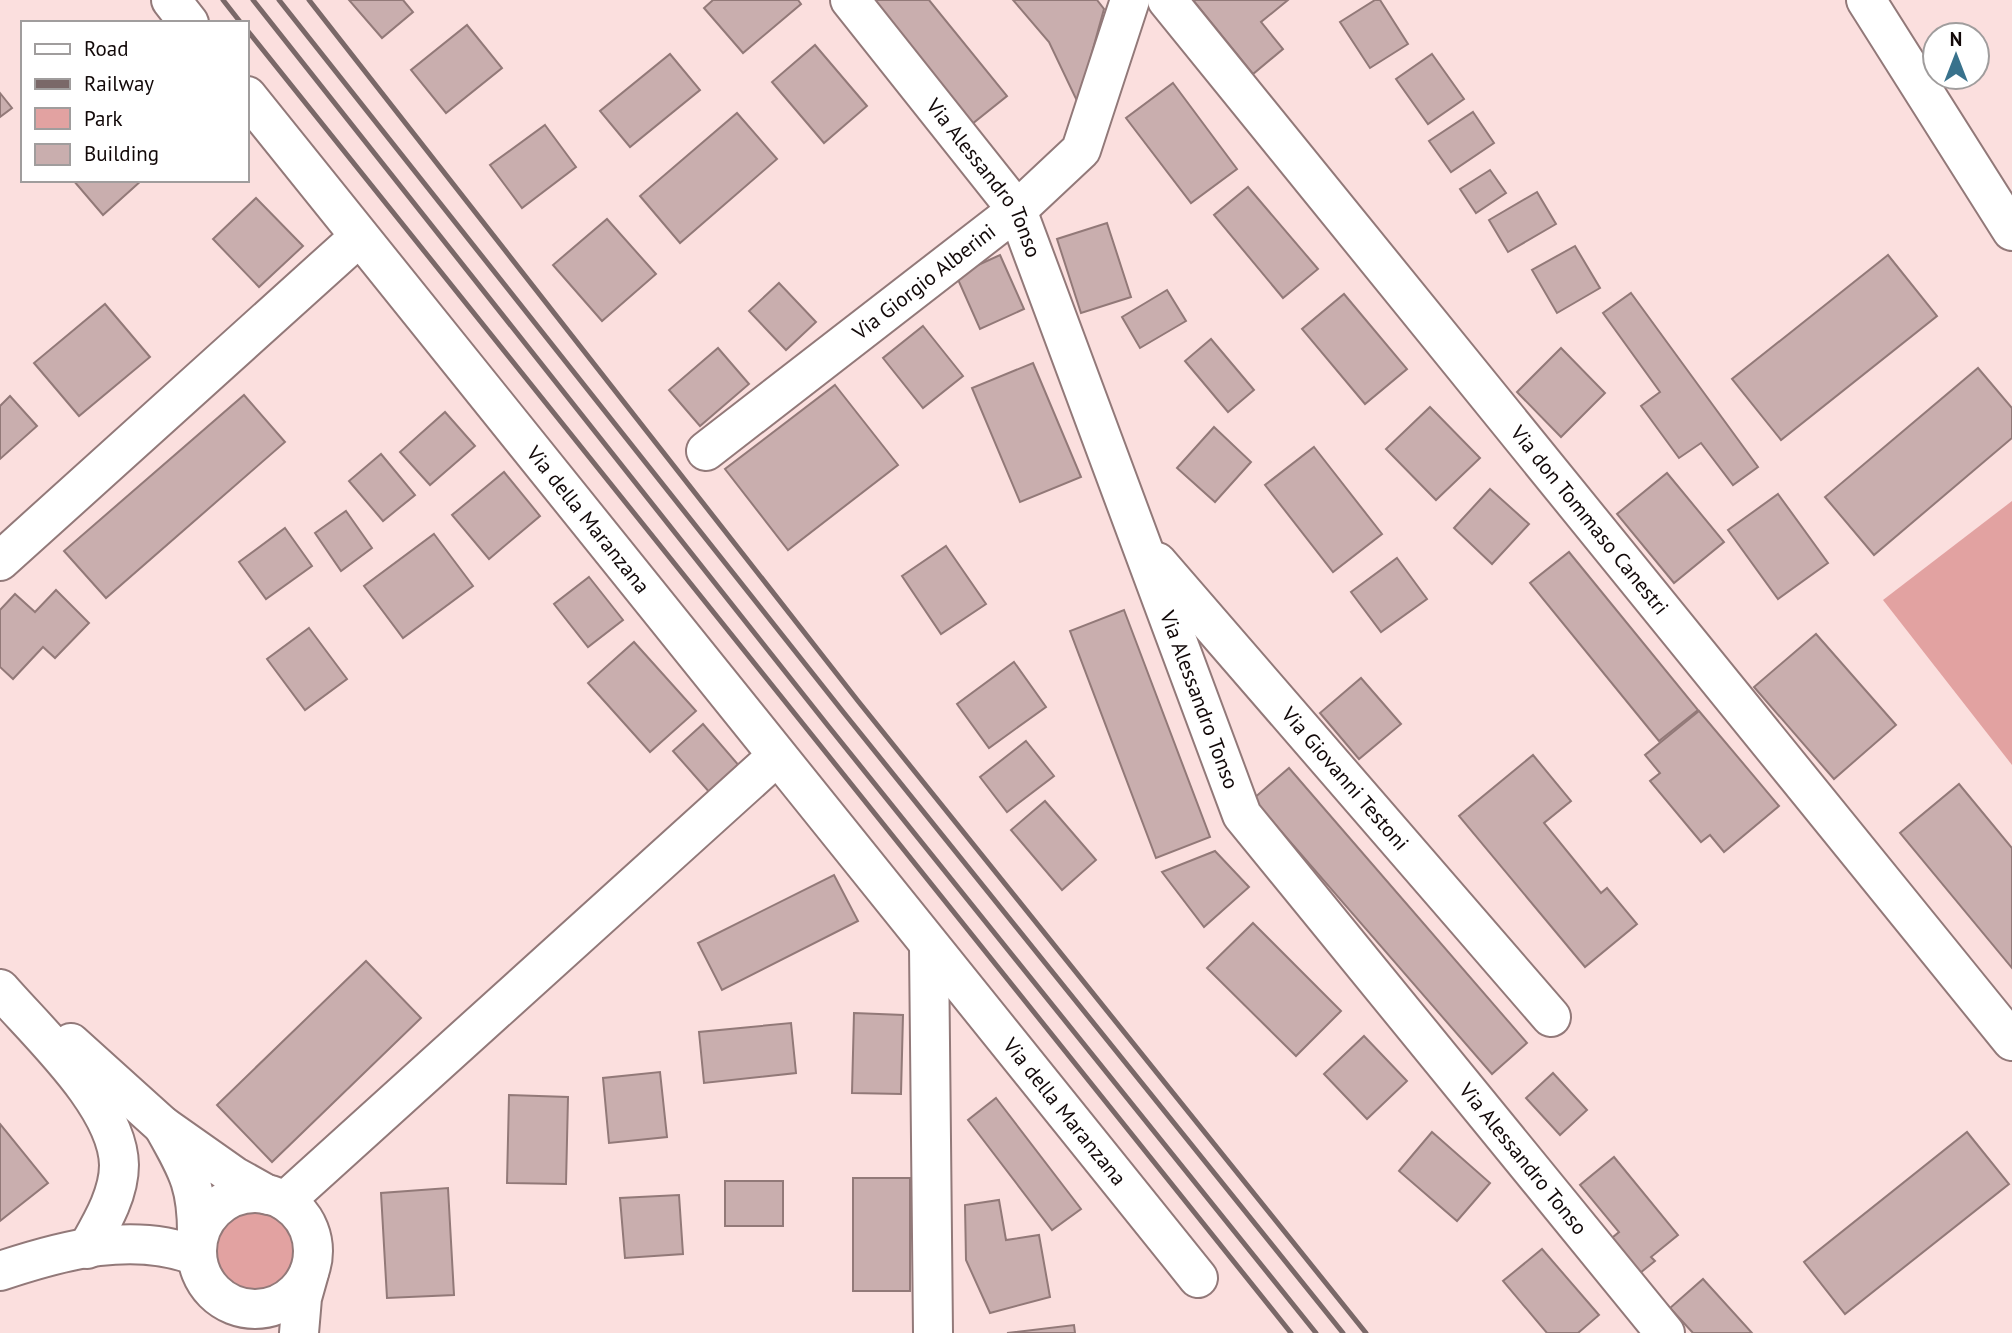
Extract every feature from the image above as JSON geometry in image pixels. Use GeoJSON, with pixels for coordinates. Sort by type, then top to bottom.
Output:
{"type":"FeatureCollection","features":[{"type":"Feature","properties":{"kind":"street"},"geometry":{"type":"LineString","coordinates":[[171,0],[187,21]]}},
{"type":"Feature","properties":{"kind":"street","name":"Via Alessandro Tonso"},"geometry":{"type":"LineString","coordinates":[[850,0],[1017,210],[1242,815],[1665,1333]]}},
{"type":"Feature","properties":{"kind":"street","name":"Via Giorgio Alberini"},"geometry":{"type":"LineString","coordinates":[[706,451],[1017,210],[1081,150],[1130,0]]}},
{"type":"Feature","properties":{"kind":"street","name":"Via don Tommaso Canestri"},"geometry":{"type":"LineString","coordinates":[[1167,0],[2012,1041]]}},
{"type":"Feature","properties":{"kind":"street"},"geometry":{"type":"LineString","coordinates":[[1868,2],[2012,231]]}},
{"type":"Feature","properties":{"kind":"street","name":"Via della Maranzana"},"geometry":{"type":"LineString","coordinates":[[248,97],[1198,1278]]}},
{"type":"Feature","properties":{"kind":"street"},"geometry":{"type":"LineString","coordinates":[[0,561],[359,237]]}},
{"type":"Feature","properties":{"kind":"street","name":"Via Giovanni Testoni"},"geometry":{"type":"LineString","coordinates":[[1139,542],[1551,1017]]}},
{"type":"Feature","properties":{"kind":"street"},"geometry":{"type":"LineString","coordinates":[[197,1248],[203,1225],[224,1202],[239,1195],[276,1198],[777,756]]}},
{"type":"Feature","properties":{"kind":"street"},"geometry":{"type":"LineString","coordinates":[[929,946],[933,1333]]}},
{"type":"Feature","properties":{"kind":"street"},"geometry":{"type":"LineString","coordinates":[[0,978],[163,1126],[300,1214],[310,1231],[313,1250],[302,1298],[299,1333]]}},
{"type":"Feature","properties":{"kind":"street"},"geometry":{"type":"LineString","coordinates":[[0,989],[75,1076],[112,1132],[119,1167],[114,1192],[106,1215],[86,1249]]}},
{"type":"Feature","properties":{"kind":"street"},"geometry":{"type":"LineString","coordinates":[[163,1126],[189,1171],[195,1191],[197,1248],[202,1276],[213,1292],[264,1333]]}},
{"type":"Feature","properties":{"kind":"street"},"geometry":{"type":"LineString","coordinates":[[0,1271],[43,1257],[86,1249],[151,1243],[197,1248]]}},
{"type":"Feature","properties":{"kind":"street"},"geometry":{"type":"LineString","coordinates":[[229,1304],[248,1309],[277,1304],[301,1287],[310,1270]]}},
{"type":"Feature","properties":{"kind":"green space"},"geometry":{"type":"Polygon","coordinates":[[[2012,501],[2012,765],[1883,600],[2012,501]]]}},
{"type":"Feature","properties":{"kind":"green space"},"geometry":{"type":"Polygon","coordinates":[[[254,1212],[269,1215],[282,1223],[290,1236],[293,1251],[290,1266],[282,1279],[269,1287],[254,1290],[239,1287],[226,1279],[218,1266],[215,1251],[218,1236],[226,1223],[239,1215],[254,1212]]]}},
{"type":"Feature","properties":{"kind":"building"},"geometry":{"type":"Polygon","coordinates":[[[349,0],[403,0],[413,12],[382,38],[349,0]]]}},
{"type":"Feature","properties":{"kind":"building"},"geometry":{"type":"Polygon","coordinates":[[[713,0],[798,0],[801,4],[743,53],[704,8],[713,0]]]}},
{"type":"Feature","properties":{"kind":"building"},"geometry":{"type":"Polygon","coordinates":[[[865,0],[929,0],[1007,96],[967,128],[865,0]]]}},
{"type":"Feature","properties":{"kind":"building"},"geometry":{"type":"Polygon","coordinates":[[[1013,0],[1097,0],[1104,9],[1078,103],[1049,42],[1013,0]]]}},
{"type":"Feature","properties":{"kind":"building"},"geometry":{"type":"Polygon","coordinates":[[[1193,0],[1288,0],[1261,22],[1283,49],[1253,74],[1193,0]]]}},
{"type":"Feature","properties":{"kind":"building"},"geometry":{"type":"Polygon","coordinates":[[[1375,0],[1380,0],[1408,44],[1370,68],[1340,22],[1375,0]]]}},
{"type":"Feature","properties":{"kind":"building"},"geometry":{"type":"Polygon","coordinates":[[[467,25],[502,68],[446,113],[411,70],[467,25]]]}},
{"type":"Feature","properties":{"kind":"building"},"geometry":{"type":"Polygon","coordinates":[[[815,45],[867,106],[824,143],[772,82],[815,45]]]}},
{"type":"Feature","properties":{"kind":"building"},"geometry":{"type":"Polygon","coordinates":[[[670,54],[700,90],[630,147],[600,111],[670,54]]]}},
{"type":"Feature","properties":{"kind":"building"},"geometry":{"type":"Polygon","coordinates":[[[1432,54],[1464,99],[1428,124],[1396,79],[1432,54]]]}},
{"type":"Feature","properties":{"kind":"building"},"geometry":{"type":"Polygon","coordinates":[[[1173,83],[1237,169],[1191,203],[1126,118],[1173,83]]]}},
{"type":"Feature","properties":{"kind":"building"},"geometry":{"type":"Polygon","coordinates":[[[0,93],[12,108],[0,117],[0,93]]]}},
{"type":"Feature","properties":{"kind":"building"},"geometry":{"type":"Polygon","coordinates":[[[1473,112],[1494,143],[1451,172],[1429,141],[1473,112]]]}},
{"type":"Feature","properties":{"kind":"building"},"geometry":{"type":"Polygon","coordinates":[[[737,113],[777,159],[680,243],[640,196],[737,113]]]}},
{"type":"Feature","properties":{"kind":"building"},"geometry":{"type":"Polygon","coordinates":[[[545,125],[576,167],[522,208],[490,165],[545,125]]]}},
{"type":"Feature","properties":{"kind":"building"},"geometry":{"type":"Polygon","coordinates":[[[1490,170],[1506,193],[1476,213],[1460,189],[1490,170]]]}},
{"type":"Feature","properties":{"kind":"building"},"geometry":{"type":"Polygon","coordinates":[[[75,182],[140,182],[103,215],[75,182]]]}},
{"type":"Feature","properties":{"kind":"building"},"geometry":{"type":"Polygon","coordinates":[[[1248,187],[1318,269],[1283,298],[1214,215],[1248,187]]]}},
{"type":"Feature","properties":{"kind":"building"},"geometry":{"type":"Polygon","coordinates":[[[1537,192],[1556,224],[1508,252],[1489,220],[1537,192]]]}},
{"type":"Feature","properties":{"kind":"building"},"geometry":{"type":"Polygon","coordinates":[[[256,198],[303,246],[259,287],[213,239],[256,198]]]}},
{"type":"Feature","properties":{"kind":"building"},"geometry":{"type":"Polygon","coordinates":[[[607,219],[656,274],[602,321],[553,265],[607,219]]]}},
{"type":"Feature","properties":{"kind":"building"},"geometry":{"type":"Polygon","coordinates":[[[1107,223],[1131,297],[1081,313],[1057,239],[1107,223]]]}},
{"type":"Feature","properties":{"kind":"building"},"geometry":{"type":"Polygon","coordinates":[[[1575,246],[1600,288],[1557,313],[1532,270],[1575,246]]]}},
{"type":"Feature","properties":{"kind":"building"},"geometry":{"type":"Polygon","coordinates":[[[1000,255],[1024,309],[980,329],[956,275],[1000,255]]]}},
{"type":"Feature","properties":{"kind":"building"},"geometry":{"type":"Polygon","coordinates":[[[1888,255],[1937,316],[1781,440],[1732,379],[1888,255]]]}},
{"type":"Feature","properties":{"kind":"building"},"geometry":{"type":"Polygon","coordinates":[[[779,283],[816,322],[786,350],[749,311],[779,283]]]}},
{"type":"Feature","properties":{"kind":"building"},"geometry":{"type":"Polygon","coordinates":[[[1167,290],[1186,321],[1140,348],[1122,317],[1167,290]]]}},
{"type":"Feature","properties":{"kind":"building"},"geometry":{"type":"Polygon","coordinates":[[[1631,293],[1758,467],[1733,485],[1701,443],[1679,458],[1641,406],[1660,392],[1603,313],[1631,293]]]}},
{"type":"Feature","properties":{"kind":"building"},"geometry":{"type":"Polygon","coordinates":[[[1344,294],[1407,369],[1365,404],[1302,329],[1344,294]]]}},
{"type":"Feature","properties":{"kind":"building"},"geometry":{"type":"Polygon","coordinates":[[[105,304],[150,357],[79,416],[34,363],[105,304]]]}},
{"type":"Feature","properties":{"kind":"building"},"geometry":{"type":"Polygon","coordinates":[[[923,326],[963,376],[923,408],[883,358],[923,326]]]}},
{"type":"Feature","properties":{"kind":"building"},"geometry":{"type":"Polygon","coordinates":[[[1211,339],[1254,390],[1228,412],[1185,361],[1211,339]]]}},
{"type":"Feature","properties":{"kind":"building"},"geometry":{"type":"Polygon","coordinates":[[[718,348],[749,384],[700,426],[669,390],[718,348]]]}},
{"type":"Feature","properties":{"kind":"building"},"geometry":{"type":"Polygon","coordinates":[[[1561,348],[1605,393],[1561,437],[1517,392],[1561,348]]]}},
{"type":"Feature","properties":{"kind":"building"},"geometry":{"type":"Polygon","coordinates":[[[1033,363],[1081,477],[1020,502],[972,388],[1033,363]]]}},
{"type":"Feature","properties":{"kind":"building"},"geometry":{"type":"Polygon","coordinates":[[[1978,368],[2012,408],[2012,438],[1874,555],[1825,497],[1978,368]]]}},
{"type":"Feature","properties":{"kind":"building"},"geometry":{"type":"Polygon","coordinates":[[[835,385],[898,465],[788,550],[725,469],[835,385]]]}},
{"type":"Feature","properties":{"kind":"building"},"geometry":{"type":"Polygon","coordinates":[[[244,395],[285,442],[106,598],[64,551],[244,395]]]}},
{"type":"Feature","properties":{"kind":"building"},"geometry":{"type":"Polygon","coordinates":[[[10,396],[37,426],[0,459],[0,406],[10,396]]]}},
{"type":"Feature","properties":{"kind":"building"},"geometry":{"type":"Polygon","coordinates":[[[1430,407],[1480,458],[1436,500],[1386,449],[1430,407]]]}},
{"type":"Feature","properties":{"kind":"building"},"geometry":{"type":"Polygon","coordinates":[[[445,412],[475,446],[430,485],[400,452],[445,412]]]}},
{"type":"Feature","properties":{"kind":"building"},"geometry":{"type":"Polygon","coordinates":[[[1214,427],[1251,462],[1215,502],[1177,468],[1214,427]]]}},
{"type":"Feature","properties":{"kind":"building"},"geometry":{"type":"Polygon","coordinates":[[[1314,447],[1382,534],[1333,572],[1265,485],[1314,447]]]}},
{"type":"Feature","properties":{"kind":"building"},"geometry":{"type":"Polygon","coordinates":[[[381,454],[415,495],[383,521],[349,481],[381,454]]]}},
{"type":"Feature","properties":{"kind":"building"},"geometry":{"type":"Polygon","coordinates":[[[504,472],[540,516],[489,559],[452,515],[504,472]]]}},
{"type":"Feature","properties":{"kind":"building"},"geometry":{"type":"Polygon","coordinates":[[[1667,473],[1724,542],[1674,583],[1617,514],[1667,473]]]}},
{"type":"Feature","properties":{"kind":"building"},"geometry":{"type":"Polygon","coordinates":[[[1490,489],[1529,524],[1492,564],[1454,528],[1490,489]]]}},
{"type":"Feature","properties":{"kind":"building"},"geometry":{"type":"Polygon","coordinates":[[[1778,494],[1828,563],[1778,599],[1728,530],[1778,494]]]}},
{"type":"Feature","properties":{"kind":"building"},"geometry":{"type":"Polygon","coordinates":[[[346,511],[372,548],[341,571],[315,533],[346,511]]]}},
{"type":"Feature","properties":{"kind":"building"},"geometry":{"type":"Polygon","coordinates":[[[285,528],[312,566],[266,599],[239,562],[285,528]]]}},
{"type":"Feature","properties":{"kind":"building"},"geometry":{"type":"Polygon","coordinates":[[[434,534],[473,586],[403,638],[364,586],[434,534]]]}},
{"type":"Feature","properties":{"kind":"building"},"geometry":{"type":"Polygon","coordinates":[[[946,546],[986,604],[941,634],[902,576],[946,546]]]}},
{"type":"Feature","properties":{"kind":"building"},"geometry":{"type":"Polygon","coordinates":[[[1569,552],[1698,710],[1659,741],[1530,583],[1569,552]]]}},
{"type":"Feature","properties":{"kind":"building"},"geometry":{"type":"Polygon","coordinates":[[[1397,558],[1427,599],[1381,632],[1351,592],[1397,558]]]}},
{"type":"Feature","properties":{"kind":"building"},"geometry":{"type":"Polygon","coordinates":[[[589,577],[623,620],[588,647],[554,604],[589,577]]]}},
{"type":"Feature","properties":{"kind":"building"},"geometry":{"type":"Polygon","coordinates":[[[56,590],[89,623],[55,658],[43,647],[13,679],[0,667],[0,610],[15,594],[35,612],[56,590]]]}},
{"type":"Feature","properties":{"kind":"building"},"geometry":{"type":"Polygon","coordinates":[[[1124,610],[1210,837],[1156,858],[1070,631],[1124,610]]]}},
{"type":"Feature","properties":{"kind":"building"},"geometry":{"type":"Polygon","coordinates":[[[309,628],[347,679],[305,710],[267,659],[309,628]]]}},
{"type":"Feature","properties":{"kind":"building"},"geometry":{"type":"Polygon","coordinates":[[[1816,634],[1896,725],[1834,779],[1754,687],[1816,634]]]}},
{"type":"Feature","properties":{"kind":"building"},"geometry":{"type":"Polygon","coordinates":[[[634,642],[696,711],[650,752],[588,683],[634,642]]]}},
{"type":"Feature","properties":{"kind":"building"},"geometry":{"type":"Polygon","coordinates":[[[1014,662],[1046,707],[989,748],[957,704],[1014,662]]]}},
{"type":"Feature","properties":{"kind":"building"},"geometry":{"type":"Polygon","coordinates":[[[1361,678],[1401,724],[1359,759],[1320,713],[1361,678]]]}},
{"type":"Feature","properties":{"kind":"building"},"geometry":{"type":"Polygon","coordinates":[[[1699,711],[1779,806],[1724,852],[1710,835],[1701,842],[1650,781],[1660,773],[1645,755],[1699,711]]]}},
{"type":"Feature","properties":{"kind":"building"},"geometry":{"type":"Polygon","coordinates":[[[703,724],[741,768],[711,794],[673,751],[703,724]]]}},
{"type":"Feature","properties":{"kind":"building"},"geometry":{"type":"Polygon","coordinates":[[[1026,741],[1054,776],[1007,812],[980,777],[1026,741]]]}},
{"type":"Feature","properties":{"kind":"building"},"geometry":{"type":"Polygon","coordinates":[[[1533,755],[1571,801],[1544,823],[1601,893],[1607,888],[1637,924],[1585,967],[1459,816],[1533,755]]]}},
{"type":"Feature","properties":{"kind":"building"},"geometry":{"type":"Polygon","coordinates":[[[1289,768],[1527,1043],[1492,1074],[1253,799],[1289,768]]]}},
{"type":"Feature","properties":{"kind":"building"},"geometry":{"type":"Polygon","coordinates":[[[1959,784],[2012,848],[2012,968],[1900,833],[1959,784]]]}},
{"type":"Feature","properties":{"kind":"building"},"geometry":{"type":"Polygon","coordinates":[[[1045,801],[1096,860],[1062,890],[1011,830],[1045,801]]]}},
{"type":"Feature","properties":{"kind":"building"},"geometry":{"type":"Polygon","coordinates":[[[1215,851],[1249,887],[1204,927],[1162,872],[1215,851]]]}},
{"type":"Feature","properties":{"kind":"building"},"geometry":{"type":"Polygon","coordinates":[[[834,875],[858,921],[722,990],[698,943],[834,875]]]}},
{"type":"Feature","properties":{"kind":"building"},"geometry":{"type":"Polygon","coordinates":[[[1253,923],[1341,1011],[1296,1056],[1207,968],[1253,923]]]}},
{"type":"Feature","properties":{"kind":"building"},"geometry":{"type":"Polygon","coordinates":[[[366,961],[421,1018],[272,1162],[217,1105],[366,961]]]}},
{"type":"Feature","properties":{"kind":"building"},"geometry":{"type":"Polygon","coordinates":[[[854,1013],[903,1015],[901,1094],[852,1093],[854,1013]]]}},
{"type":"Feature","properties":{"kind":"building"},"geometry":{"type":"Polygon","coordinates":[[[791,1023],[796,1073],[704,1083],[699,1032],[791,1023]]]}},
{"type":"Feature","properties":{"kind":"building"},"geometry":{"type":"Polygon","coordinates":[[[1364,1036],[1407,1081],[1367,1119],[1324,1074],[1364,1036]]]}},
{"type":"Feature","properties":{"kind":"building"},"geometry":{"type":"Polygon","coordinates":[[[660,1072],[667,1137],[609,1143],[603,1078],[660,1072]]]}},
{"type":"Feature","properties":{"kind":"building"},"geometry":{"type":"Polygon","coordinates":[[[1553,1073],[1587,1110],[1560,1135],[1526,1098],[1553,1073]]]}},
{"type":"Feature","properties":{"kind":"building"},"geometry":{"type":"Polygon","coordinates":[[[509,1095],[568,1097],[566,1184],[507,1183],[509,1095]]]}},
{"type":"Feature","properties":{"kind":"building"},"geometry":{"type":"Polygon","coordinates":[[[996,1098],[1081,1209],[1052,1230],[968,1120],[996,1098]]]}},
{"type":"Feature","properties":{"kind":"building"},"geometry":{"type":"Polygon","coordinates":[[[0,1124],[48,1183],[0,1221],[0,1124]]]}},
{"type":"Feature","properties":{"kind":"building"},"geometry":{"type":"Polygon","coordinates":[[[1432,1132],[1490,1183],[1457,1221],[1399,1171],[1432,1132]]]}},
{"type":"Feature","properties":{"kind":"building"},"geometry":{"type":"Polygon","coordinates":[[[1967,1132],[2009,1184],[1845,1314],[1804,1262],[1967,1132]]]}},
{"type":"Feature","properties":{"kind":"building"},"geometry":{"type":"Polygon","coordinates":[[[1614,1157],[1678,1235],[1651,1257],[1655,1261],[1635,1277],[1607,1242],[1619,1232],[1580,1185],[1614,1157]]]}},
{"type":"Feature","properties":{"kind":"building"},"geometry":{"type":"Polygon","coordinates":[[[853,1178],[910,1178],[910,1291],[853,1291],[853,1178]]]}},
{"type":"Feature","properties":{"kind":"building"},"geometry":{"type":"Polygon","coordinates":[[[725,1181],[783,1181],[783,1226],[725,1226],[725,1181]]]}},
{"type":"Feature","properties":{"kind":"building"},"geometry":{"type":"Polygon","coordinates":[[[448,1188],[454,1295],[387,1298],[381,1193],[448,1188]]]}},
{"type":"Feature","properties":{"kind":"building"},"geometry":{"type":"Polygon","coordinates":[[[679,1195],[683,1254],[625,1258],[620,1198],[679,1195]]]}},
{"type":"Feature","properties":{"kind":"building"},"geometry":{"type":"Polygon","coordinates":[[[999,1200],[1006,1240],[1039,1235],[1050,1297],[990,1313],[966,1260],[965,1205],[999,1200]]]}},
{"type":"Feature","properties":{"kind":"building"},"geometry":{"type":"Polygon","coordinates":[[[1542,1249],[1599,1315],[1578,1333],[1547,1333],[1503,1281],[1542,1249]]]}},
{"type":"Feature","properties":{"kind":"building"},"geometry":{"type":"Polygon","coordinates":[[[1703,1279],[1752,1333],[1693,1333],[1670,1308],[1703,1279]]]}},
{"type":"Feature","properties":{"kind":"building"},"geometry":{"type":"Polygon","coordinates":[[[1074,1325],[1075,1333],[1007,1333],[1074,1325]]]}},
{"type":"Feature","properties":{"kind":"railway"},"geometry":{"type":"LineString","coordinates":[[223,0],[239,21]]}},
{"type":"Feature","properties":{"kind":"railway"},"geometry":{"type":"LineString","coordinates":[[253,0],[829,727],[1316,1333]]}},
{"type":"Feature","properties":{"kind":"railway"},"geometry":{"type":"LineString","coordinates":[[279,0],[844,713],[1343,1333]]}},
{"type":"Feature","properties":{"kind":"railway"},"geometry":{"type":"LineString","coordinates":[[309,0],[858,701],[1366,1333]]}},
{"type":"Feature","properties":{"kind":"railway"},"geometry":{"type":"LineString","coordinates":[[248,31],[1291,1333]]}}]}
